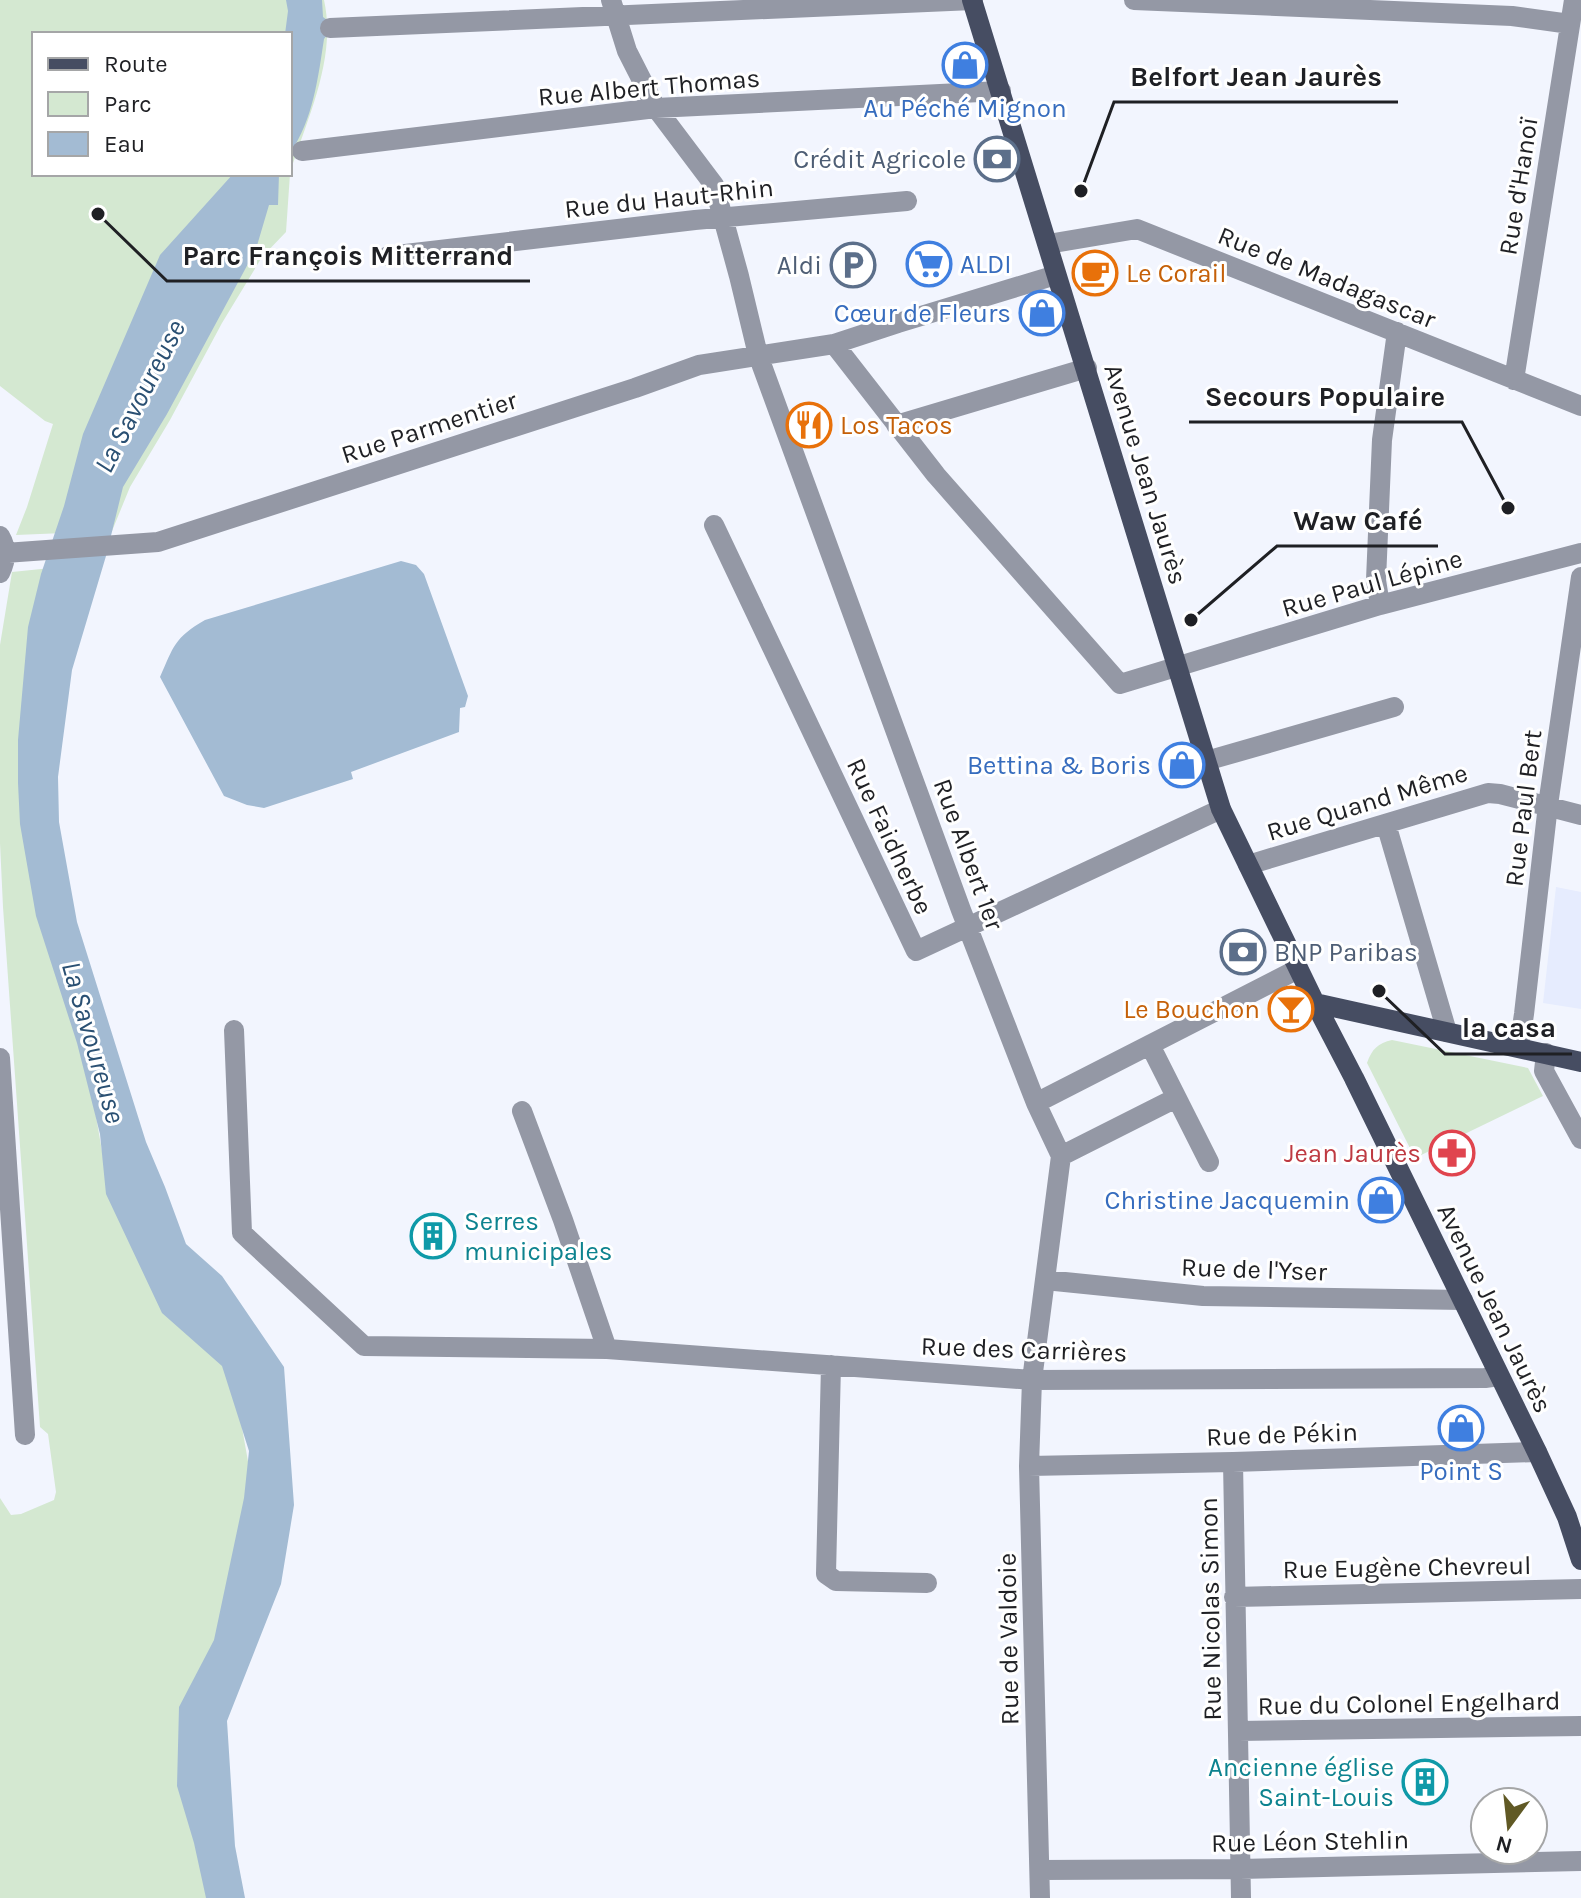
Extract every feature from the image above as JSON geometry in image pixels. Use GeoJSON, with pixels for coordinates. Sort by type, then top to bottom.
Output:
{"type":"FeatureCollection","features":[{"type":"Feature","properties":{"kind":"main road","name":"Avenue Jean Jaurès"},"geometry":{"type":"LineString","coordinates":[[972,0],[1221,809],[1537,1452],[1567,1517],[1581,1560]]}},
{"type":"Feature","properties":{"kind":"main road"},"geometry":{"type":"LineString","coordinates":[[1315,1003],[1581,1062]]}},
{"type":"Feature","properties":{"kind":"street"},"geometry":{"type":"LineString","coordinates":[[330,28],[613,8],[645,14],[972,0]]}},
{"type":"Feature","properties":{"kind":"street"},"geometry":{"type":"LineString","coordinates":[[1134,0],[1512,16],[1570,24]]}},
{"type":"Feature","properties":{"kind":"street","name":"Rue d'Hanoï"},"geometry":{"type":"LineString","coordinates":[[1514,380],[1574,0]]}},
{"type":"Feature","properties":{"kind":"street","name":"Rue Albert 1er"},"geometry":{"type":"LineString","coordinates":[[613,8],[627,51],[656,108],[714,185],[758,355],[968,926],[1036,1103],[1061,1156]]}},
{"type":"Feature","properties":{"kind":"street","name":"Rue Albert Thomas"},"geometry":{"type":"LineString","coordinates":[[302,151],[656,108],[1001,91]]}},
{"type":"Feature","properties":{"kind":"street","name":"Rue du Haut-Rhin"},"geometry":{"type":"LineString","coordinates":[[388,256],[907,201]]}},
{"type":"Feature","properties":{"kind":"street","name":"Rue de Madagascar"},"geometry":{"type":"LineString","coordinates":[[1048,244],[1137,229],[1581,406]]}},
{"type":"Feature","properties":{"kind":"street","name":"Rue Parmentier"},"geometry":{"type":"LineString","coordinates":[[9,547],[114,546],[158,542],[699,365],[834,344],[1056,275]]}},
{"type":"Feature","properties":{"kind":"street"},"geometry":{"type":"LineString","coordinates":[[1380,605],[1376,580],[1382,440],[1397,332]]}},
{"type":"Feature","properties":{"kind":"street"},"geometry":{"type":"LineString","coordinates":[[834,344],[896,425],[1087,368]]}},
{"type":"Feature","properties":{"kind":"street","name":"Rue Paul Lépine"},"geometry":{"type":"LineString","coordinates":[[896,425],[936,475],[1120,684],[1380,605],[1581,553]]}},
{"type":"Feature","properties":{"kind":"street","name":"Rue Faidherbe"},"geometry":{"type":"LineString","coordinates":[[714,525],[916,951],[1221,809]]}},
{"type":"Feature","properties":{"kind":"street"},"geometry":{"type":"LineString","coordinates":[[0,573],[9,547]]}},
{"type":"Feature","properties":{"kind":"street","name":"Rue Paul Bert"},"geometry":{"type":"LineString","coordinates":[[1519,1047],[1548,805],[1577,630],[1581,577]]}},
{"type":"Feature","properties":{"kind":"street"},"geometry":{"type":"LineString","coordinates":[[1206,761],[1394,707]]}},
{"type":"Feature","properties":{"kind":"street","name":"Rue Quand Même"},"geometry":{"type":"LineString","coordinates":[[1248,865],[1488,793],[1581,815]]}},
{"type":"Feature","properties":{"kind":"street"},"geometry":{"type":"LineString","coordinates":[[1386,824],[1447,1032]]}},
{"type":"Feature","properties":{"kind":"street"},"geometry":{"type":"LineString","coordinates":[[1036,1103],[1298,969]]}},
{"type":"Feature","properties":{"kind":"street","name":"Rue des Carrières"},"geometry":{"type":"LineString","coordinates":[[234,1030],[242,1233],[364,1346],[607,1349],[1032,1380],[1499,1376]]}},
{"type":"Feature","properties":{"kind":"street"},"geometry":{"type":"LineString","coordinates":[[1150,1045],[1209,1162]]}},
{"type":"Feature","properties":{"kind":"street"},"geometry":{"type":"LineString","coordinates":[[1546,1053],[1544,1071],[1581,1139]]}},
{"type":"Feature","properties":{"kind":"street"},"geometry":{"type":"LineString","coordinates":[[0,1058],[25,1435]]}},
{"type":"Feature","properties":{"kind":"street"},"geometry":{"type":"LineString","coordinates":[[1032,1380],[1061,1156],[1176,1098]]}},
{"type":"Feature","properties":{"kind":"street"},"geometry":{"type":"LineString","coordinates":[[522,1111],[607,1349]]}},
{"type":"Feature","properties":{"kind":"street","name":"Rue de l'Yser"},"geometry":{"type":"LineString","coordinates":[[1045,1280],[1203,1296],[1463,1300]]}},
{"type":"Feature","properties":{"kind":"street"},"geometry":{"type":"LineString","coordinates":[[831,1365],[826,1574],[836,1581],[927,1583]]}},
{"type":"Feature","properties":{"kind":"street","name":"Rue de Valdoie"},"geometry":{"type":"LineString","coordinates":[[1032,1380],[1029,1466],[1040,1898]]}},
{"type":"Feature","properties":{"kind":"street","name":"Rue de Pékin"},"geometry":{"type":"LineString","coordinates":[[1029,1466],[1537,1452]]}},
{"type":"Feature","properties":{"kind":"street","name":"Rue Nicolas Simon"},"geometry":{"type":"LineString","coordinates":[[1233,1462],[1241,1898]]}},
{"type":"Feature","properties":{"kind":"street","name":"Rue Eugène Chevreul"},"geometry":{"type":"LineString","coordinates":[[1234,1597],[1581,1589]]}},
{"type":"Feature","properties":{"kind":"street","name":"Rue du Colonel Engelhard"},"geometry":{"type":"LineString","coordinates":[[1238,1731],[1581,1726]]}},
{"type":"Feature","properties":{"kind":"street","name":"Rue Léon Stehlin"},"geometry":{"type":"LineString","coordinates":[[1040,1870],[1581,1861]]}},
{"type":"Feature","properties":{"kind":"shaded area"},"geometry":{"type":"Polygon","coordinates":[[[1556,887],[1581,892],[1581,1009],[1543,1003],[1556,887]]]}},
{"type":"Feature","properties":{"kind":"green space"},"geometry":{"type":"Polygon","coordinates":[[[0,0],[324,0],[327,44],[323,66],[292,167],[292,32],[32,32],[32,176],[290,176],[286,232],[262,257],[222,323],[130,487],[112,531],[16,535],[53,424],[0,386],[0,0]]]}},
{"type":"Feature","properties":{"kind":"green space"},"geometry":{"type":"Polygon","coordinates":[[[51,568],[29,648],[103,1157],[233,1377],[249,1467],[240,1534],[219,1634],[217,1898],[0,1898],[0,1498],[11,1515],[21,1514],[54,1500],[56,1492],[48,1434],[40,1427],[3,907],[0,645],[12,572],[51,568]]]}},
{"type":"Feature","properties":{"kind":"green space"},"geometry":{"type":"Polygon","coordinates":[[[1392,1040],[1528,1068],[1543,1096],[1415,1158],[1367,1063],[1376,1047],[1392,1040]]]}},
{"type":"Feature","properties":{"kind":"water"},"geometry":{"type":"Polygon","coordinates":[[[286,0],[322,0],[323,17],[327,20],[327,35],[313,98],[304,127],[292,150],[292,32],[285,32],[286,0]]]}},
{"type":"Feature","properties":{"kind":"water","name":"La Savoureuse"},"geometry":{"type":"Polygon","coordinates":[[[231,176],[279,176],[278,205],[269,205],[256,249],[167,414],[123,487],[72,670],[58,777],[59,822],[77,922],[146,1142],[186,1244],[222,1276],[284,1367],[294,1505],[281,1584],[227,1721],[235,1846],[245,1898],[206,1898],[177,1786],[179,1707],[214,1640],[244,1498],[249,1451],[222,1366],[162,1313],[106,1194],[100,1134],[77,1043],[36,916],[20,824],[18,740],[28,627],[41,574],[64,506],[83,434],[160,255],[231,176]]]}},
{"type":"Feature","properties":{"kind":"water"},"geometry":{"type":"Polygon","coordinates":[[[401,561],[416,565],[424,574],[468,696],[465,707],[460,708],[459,732],[351,772],[353,779],[264,808],[224,796],[160,677],[176,644],[205,620],[401,561]]]}},
{"type":"Feature","properties":{"kind":"place","name":"Au Péché Mignon"},"geometry":{"type":"Point","coordinates":[965,65]}},
{"type":"Feature","properties":{"kind":"place","name":"Crédit Agricole"},"geometry":{"type":"Point","coordinates":[997,159]}},
{"type":"Feature","properties":{"kind":"place","name":"Belfort Jean Jaurès"},"geometry":{"type":"Point","coordinates":[1081,191]}},
{"type":"Feature","properties":{"kind":"place","name":"Parc François Mitterrand"},"geometry":{"type":"Point","coordinates":[98,214]}},
{"type":"Feature","properties":{"kind":"place","name":"ALDI"},"geometry":{"type":"Point","coordinates":[929,264]}},
{"type":"Feature","properties":{"kind":"place","name":"Aldi"},"geometry":{"type":"Point","coordinates":[853,265]}},
{"type":"Feature","properties":{"kind":"place","name":"Le Corail"},"geometry":{"type":"Point","coordinates":[1095,273]}},
{"type":"Feature","properties":{"kind":"place","name":"Cœur de Fleurs"},"geometry":{"type":"Point","coordinates":[1042,313]}},
{"type":"Feature","properties":{"kind":"place","name":"Los Tacos"},"geometry":{"type":"Point","coordinates":[809,425]}},
{"type":"Feature","properties":{"kind":"place","name":"Secours Populaire"},"geometry":{"type":"Point","coordinates":[1508,508]}},
{"type":"Feature","properties":{"kind":"place","name":"Waw Café"},"geometry":{"type":"Point","coordinates":[1191,620]}},
{"type":"Feature","properties":{"kind":"place","name":"Bettina & Boris"},"geometry":{"type":"Point","coordinates":[1182,765]}},
{"type":"Feature","properties":{"kind":"place","name":"BNP Paribas"},"geometry":{"type":"Point","coordinates":[1243,952]}},
{"type":"Feature","properties":{"kind":"place","name":"la casa"},"geometry":{"type":"Point","coordinates":[1379,991]}},
{"type":"Feature","properties":{"kind":"place","name":"Le Bouchon"},"geometry":{"type":"Point","coordinates":[1291,1009]}},
{"type":"Feature","properties":{"kind":"place","name":"Jean Jaurès"},"geometry":{"type":"Point","coordinates":[1452,1153]}},
{"type":"Feature","properties":{"kind":"place","name":"Christine Jacquemin"},"geometry":{"type":"Point","coordinates":[1381,1200]}},
{"type":"Feature","properties":{"kind":"place","name":"Serres municipales"},"geometry":{"type":"Point","coordinates":[433,1236]}},
{"type":"Feature","properties":{"kind":"place","name":"Point S"},"geometry":{"type":"Point","coordinates":[1461,1428]}},
{"type":"Feature","properties":{"kind":"place","name":"Ancienne église Saint-Louis"},"geometry":{"type":"Point","coordinates":[1425,1782]}}]}
